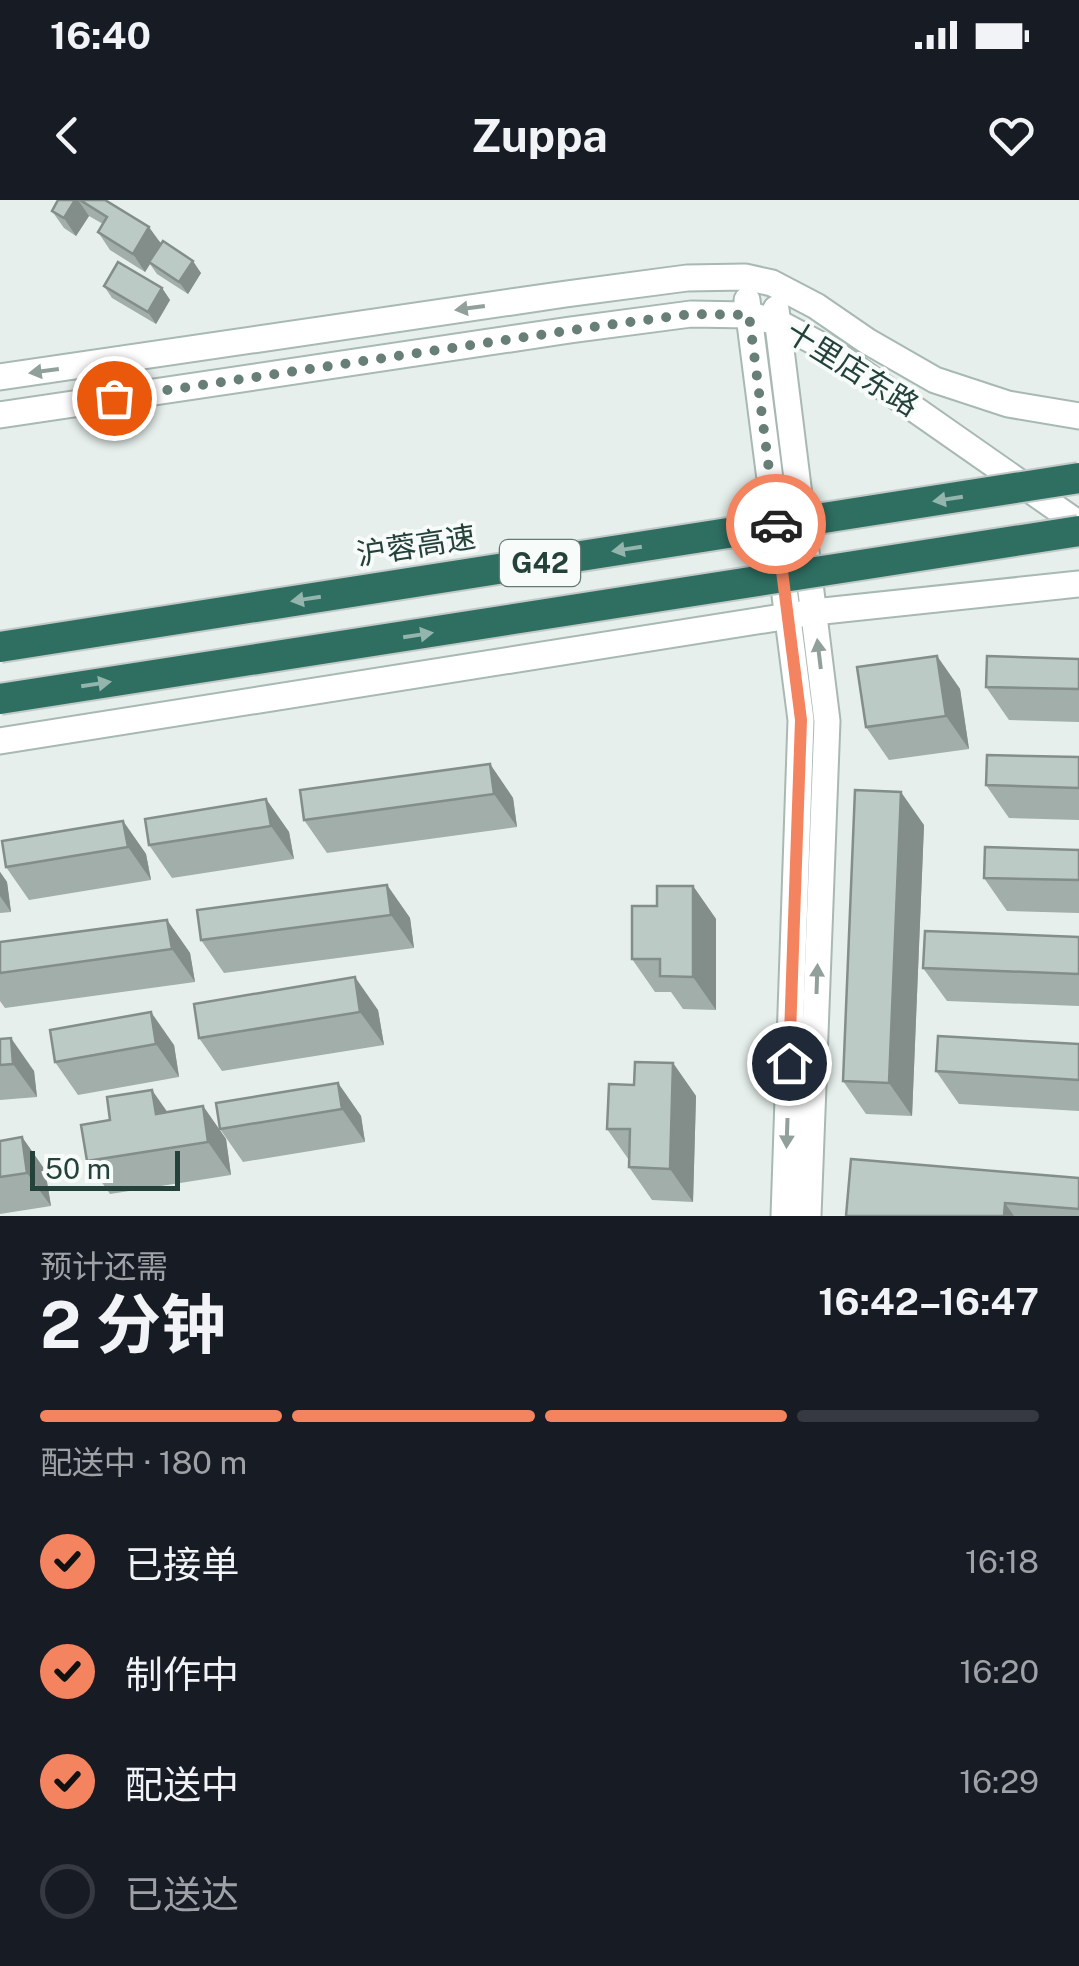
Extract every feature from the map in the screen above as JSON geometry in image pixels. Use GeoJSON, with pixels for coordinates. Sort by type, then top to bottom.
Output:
{"type":"FeatureCollection","features":[{"type":"Feature","properties":{"kind":"highway","name":"沪蓉高速"},"geometry":{"type":"LineString","coordinates":[[0,646],[1079,478]]}},
{"type":"Feature","properties":{"kind":"highway","name":"G42"},"geometry":{"type":"LineString","coordinates":[[0,699],[1079,527]]}},
{"type":"Feature","properties":{"kind":"street","name":"十里店东路"},"geometry":{"type":"LineString","coordinates":[[0,377],[566,294],[687,278],[745,277],[772,283],[935,380],[1008,404],[1079,416]]}},
{"type":"Feature","properties":{"kind":"street"},"geometry":{"type":"LineString","coordinates":[[745,277],[801,614],[826,721],[808,1216]]}},
{"type":"Feature","properties":{"kind":"street"},"geometry":{"type":"LineString","coordinates":[[772,283],[801,614],[784,1216]]}},
{"type":"Feature","properties":{"kind":"street","name":"十里店东路"},"geometry":{"type":"LineString","coordinates":[[0,415],[570,330],[691,314],[749,315],[777,322],[830,350],[1079,527]]}},
{"type":"Feature","properties":{"kind":"street"},"geometry":{"type":"LineString","coordinates":[[0,741],[801,614],[1079,584]]}},
{"type":"Feature","properties":{"kind":"building"},"geometry":{"type":"Polygon","coordinates":[[[58,200],[75,200],[64,218],[52,211],[58,200]]]}},
{"type":"Feature","properties":{"kind":"building"},"geometry":{"type":"Polygon","coordinates":[[[80,200],[105,200],[149,227],[133,254],[98,232],[107,217],[80,200]]]}},
{"type":"Feature","properties":{"kind":"building"},"geometry":{"type":"Polygon","coordinates":[[[163,241],[193,261],[179,282],[149,262],[163,241]]]}},
{"type":"Feature","properties":{"kind":"building"},"geometry":{"type":"Polygon","coordinates":[[[118,262],[162,288],[148,312],[104,286],[118,262]]]}},
{"type":"Feature","properties":{"kind":"building"},"geometry":{"type":"Polygon","coordinates":[[[937,656],[946,716],[866,727],[857,667],[937,656]]]}},
{"type":"Feature","properties":{"kind":"building"},"geometry":{"type":"Polygon","coordinates":[[[987,656],[1079,659],[1079,689],[986,687],[987,656]]]}},
{"type":"Feature","properties":{"kind":"building"},"geometry":{"type":"Polygon","coordinates":[[[987,755],[1079,757],[1079,788],[986,785],[987,755]]]}},
{"type":"Feature","properties":{"kind":"building"},"geometry":{"type":"Polygon","coordinates":[[[490,764],[494,794],[304,820],[300,790],[490,764]]]}},
{"type":"Feature","properties":{"kind":"building"},"geometry":{"type":"Polygon","coordinates":[[[855,790],[901,792],[889,1083],[843,1081],[855,790]]]}},
{"type":"Feature","properties":{"kind":"building"},"geometry":{"type":"Polygon","coordinates":[[[266,799],[271,826],[149,845],[145,819],[266,799]]]}},
{"type":"Feature","properties":{"kind":"building"},"geometry":{"type":"Polygon","coordinates":[[[123,821],[128,847],[6,867],[2,841],[123,821]]]}},
{"type":"Feature","properties":{"kind":"building"},"geometry":{"type":"Polygon","coordinates":[[[985,847],[1079,850],[1079,880],[984,878],[985,847]]]}},
{"type":"Feature","properties":{"kind":"building"},"geometry":{"type":"Polygon","coordinates":[[[387,885],[391,915],[201,940],[197,910],[387,885]]]}},
{"type":"Feature","properties":{"kind":"building"},"geometry":{"type":"Polygon","coordinates":[[[657,886],[693,886],[693,977],[660,976],[660,959],[632,959],[632,906],[657,906],[657,886]]]}},
{"type":"Feature","properties":{"kind":"building"},"geometry":{"type":"Polygon","coordinates":[[[167,920],[172,949],[0,973],[0,942],[167,920]]]}},
{"type":"Feature","properties":{"kind":"building"},"geometry":{"type":"Polygon","coordinates":[[[925,931],[1079,937],[1079,974],[923,968],[925,931]]]}},
{"type":"Feature","properties":{"kind":"building"},"geometry":{"type":"Polygon","coordinates":[[[355,977],[360,1012],[199,1038],[194,1004],[355,977]]]}},
{"type":"Feature","properties":{"kind":"building"},"geometry":{"type":"Polygon","coordinates":[[[151,1012],[156,1044],[55,1062],[50,1030],[151,1012]]]}},
{"type":"Feature","properties":{"kind":"building"},"geometry":{"type":"Polygon","coordinates":[[[938,1036],[1079,1044],[1079,1080],[936,1071],[938,1036]]]}},
{"type":"Feature","properties":{"kind":"building"},"geometry":{"type":"Polygon","coordinates":[[[11,1038],[13,1064],[0,1065],[0,1039],[11,1038]]]}},
{"type":"Feature","properties":{"kind":"building"},"geometry":{"type":"Polygon","coordinates":[[[635,1062],[673,1063],[670,1169],[629,1167],[630,1129],[607,1129],[609,1084],[634,1085],[635,1062]]]}},
{"type":"Feature","properties":{"kind":"building"},"geometry":{"type":"Polygon","coordinates":[[[338,1083],[342,1109],[220,1129],[216,1103],[338,1083]]]}},
{"type":"Feature","properties":{"kind":"building"},"geometry":{"type":"Polygon","coordinates":[[[152,1090],[156,1114],[203,1106],[208,1142],[87,1161],[81,1125],[110,1120],[107,1097],[152,1090]]]}},
{"type":"Feature","properties":{"kind":"building"},"geometry":{"type":"Polygon","coordinates":[[[22,1137],[27,1173],[0,1177],[0,1141],[22,1137]]]}},
{"type":"Feature","properties":{"kind":"building"},"geometry":{"type":"Polygon","coordinates":[[[851,1159],[1079,1178],[1079,1209],[1005,1203],[1004,1216],[846,1216],[851,1159]]]}},
{"type":"Feature","properties":{"kind":"way so far"},"geometry":{"type":"LineString","coordinates":[[114,398],[691,314],[749,315],[776,524]]}},
{"type":"Feature","properties":{"kind":"route"},"geometry":{"type":"LineString","coordinates":[[776,524],[801,720],[789,1063]]}}]}
